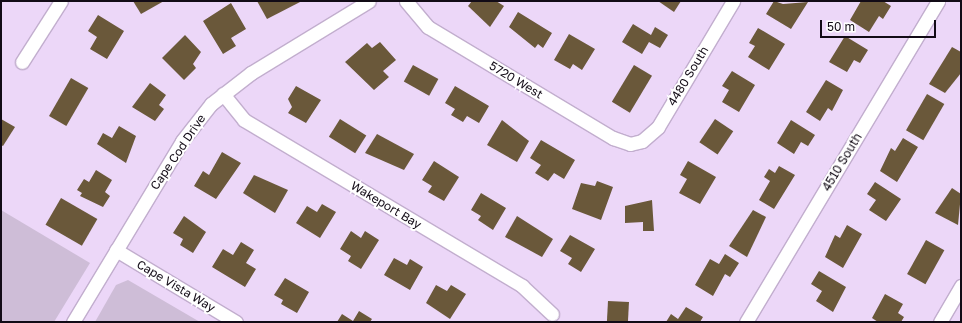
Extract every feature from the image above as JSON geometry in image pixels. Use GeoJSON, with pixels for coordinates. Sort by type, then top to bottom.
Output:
{"type":"FeatureCollection","features":[{"type":"Feature","properties":{"kind":"street"},"geometry":{"type":"LineString","coordinates":[[22,62],[61,1]]}},
{"type":"Feature","properties":{"kind":"street","name":"Cape Cod Drive"},"geometry":{"type":"LineString","coordinates":[[73,322],[191,128],[223,94],[369,1]]}},
{"type":"Feature","properties":{"kind":"street","name":"5720 West"},"geometry":{"type":"LineString","coordinates":[[406,1],[421,22],[435,32],[613,138],[636,143]]}},
{"type":"Feature","properties":{"kind":"street","name":"4480 South"},"geometry":{"type":"LineString","coordinates":[[636,143],[648,138],[658,127],[732,1]]}},
{"type":"Feature","properties":{"kind":"street","name":"4510 South"},"geometry":{"type":"LineString","coordinates":[[746,322],[938,1]]}},
{"type":"Feature","properties":{"kind":"street","name":"Wakeport Bay"},"geometry":{"type":"LineString","coordinates":[[223,94],[244,120],[522,286],[552,314]]}},
{"type":"Feature","properties":{"kind":"street","name":"Cape Vista Way"},"geometry":{"type":"LineString","coordinates":[[116,250],[236,322]]}},
{"type":"Feature","properties":{"kind":"street"},"geometry":{"type":"LineString","coordinates":[[940,322],[961,286]]}},
{"type":"Feature","properties":{"kind":"shaded area"},"geometry":{"type":"Polygon","coordinates":[[[1,210],[90,263],[54,322],[1,322],[1,210]]]}},
{"type":"Feature","properties":{"kind":"shaded area"},"geometry":{"type":"Polygon","coordinates":[[[128,280],[200,322],[95,322],[116,285],[128,280]]]}},
{"type":"Feature","properties":{"kind":"building"},"geometry":{"type":"Polygon","coordinates":[[[133,1],[164,1],[141,14],[133,1]]]}},
{"type":"Feature","properties":{"kind":"building"},"geometry":{"type":"Polygon","coordinates":[[[257,1],[302,1],[267,19],[257,1]]]}},
{"type":"Feature","properties":{"kind":"building"},"geometry":{"type":"Polygon","coordinates":[[[472,1],[496,1],[504,6],[490,27],[468,6],[472,1]]]}},
{"type":"Feature","properties":{"kind":"building"},"geometry":{"type":"Polygon","coordinates":[[[658,1],[681,1],[674,12],[658,1]]]}},
{"type":"Feature","properties":{"kind":"building"},"geometry":{"type":"Polygon","coordinates":[[[774,1],[783,4],[808,2],[791,29],[766,14],[774,1]]]}},
{"type":"Feature","properties":{"kind":"building"},"geometry":{"type":"Polygon","coordinates":[[[861,1],[883,1],[891,6],[883,19],[879,16],[869,32],[850,20],[861,1]]]}},
{"type":"Feature","properties":{"kind":"building"},"geometry":{"type":"Polygon","coordinates":[[[231,3],[246,29],[231,38],[236,46],[223,54],[203,21],[231,3]]]}},
{"type":"Feature","properties":{"kind":"building"},"geometry":{"type":"Polygon","coordinates":[[[518,12],[552,33],[543,48],[538,44],[535,48],[509,27],[518,12]]]}},
{"type":"Feature","properties":{"kind":"building"},"geometry":{"type":"Polygon","coordinates":[[[98,15],[124,31],[107,59],[90,49],[97,37],[88,31],[98,15]]]}},
{"type":"Feature","properties":{"kind":"building"},"geometry":{"type":"Polygon","coordinates":[[[633,24],[651,35],[655,27],[668,35],[660,48],[649,42],[642,54],[622,42],[633,24]]]}},
{"type":"Feature","properties":{"kind":"building"},"geometry":{"type":"Polygon","coordinates":[[[758,28],[785,44],[769,70],[748,57],[755,46],[749,43],[758,28]]]}},
{"type":"Feature","properties":{"kind":"building"},"geometry":{"type":"Polygon","coordinates":[[[569,34],[595,49],[582,70],[573,64],[570,69],[554,60],[569,34]]]}},
{"type":"Feature","properties":{"kind":"building"},"geometry":{"type":"Polygon","coordinates":[[[185,35],[201,52],[193,64],[196,68],[184,80],[162,58],[185,35]]]}},
{"type":"Feature","properties":{"kind":"building"},"geometry":{"type":"Polygon","coordinates":[[[845,36],[868,50],[860,63],[854,60],[847,72],[829,62],[845,36]]]}},
{"type":"Feature","properties":{"kind":"building"},"geometry":{"type":"Polygon","coordinates":[[[380,42],[396,60],[383,71],[389,77],[374,90],[345,62],[367,43],[372,48],[380,42]]]}},
{"type":"Feature","properties":{"kind":"building"},"geometry":{"type":"Polygon","coordinates":[[[952,47],[961,52],[961,73],[945,93],[929,84],[952,47]]]}},
{"type":"Feature","properties":{"kind":"building"},"geometry":{"type":"Polygon","coordinates":[[[413,65],[438,79],[429,96],[404,82],[413,65]]]}},
{"type":"Feature","properties":{"kind":"building"},"geometry":{"type":"Polygon","coordinates":[[[634,65],[652,76],[630,113],[612,102],[634,65]]]}},
{"type":"Feature","properties":{"kind":"building"},"geometry":{"type":"Polygon","coordinates":[[[732,71],[755,85],[739,112],[722,102],[729,90],[722,86],[732,71]]]}},
{"type":"Feature","properties":{"kind":"building"},"geometry":{"type":"Polygon","coordinates":[[[71,78],[88,88],[66,126],[49,116],[71,78]]]}},
{"type":"Feature","properties":{"kind":"building"},"geometry":{"type":"Polygon","coordinates":[[[826,80],[843,90],[832,111],[828,108],[820,121],[806,112],[826,80]]]}},
{"type":"Feature","properties":{"kind":"building"},"geometry":{"type":"Polygon","coordinates":[[[150,83],[166,95],[159,105],[164,109],[155,121],[132,107],[150,83]]]}},
{"type":"Feature","properties":{"kind":"building"},"geometry":{"type":"Polygon","coordinates":[[[296,86],[321,100],[306,123],[288,113],[292,107],[288,99],[296,86]]]}},
{"type":"Feature","properties":{"kind":"building"},"geometry":{"type":"Polygon","coordinates":[[[455,86],[489,106],[479,123],[467,116],[463,122],[451,115],[455,109],[445,103],[455,86]]]}},
{"type":"Feature","properties":{"kind":"building"},"geometry":{"type":"Polygon","coordinates":[[[927,94],[944,104],[923,140],[906,130],[927,94]]]}},
{"type":"Feature","properties":{"kind":"building"},"geometry":{"type":"Polygon","coordinates":[[[1,119],[15,127],[3,146],[1,145],[1,119]]]}},
{"type":"Feature","properties":{"kind":"building"},"geometry":{"type":"Polygon","coordinates":[[[340,119],[366,135],[355,153],[329,137],[340,119]]]}},
{"type":"Feature","properties":{"kind":"building"},"geometry":{"type":"Polygon","coordinates":[[[715,119],[733,131],[718,155],[699,142],[715,119]]]}},
{"type":"Feature","properties":{"kind":"building"},"geometry":{"type":"Polygon","coordinates":[[[502,120],[529,141],[517,162],[487,145],[502,120]]]}},
{"type":"Feature","properties":{"kind":"building"},"geometry":{"type":"Polygon","coordinates":[[[791,120],[815,135],[808,146],[801,142],[794,154],[777,143],[791,120]]]}},
{"type":"Feature","properties":{"kind":"building"},"geometry":{"type":"Polygon","coordinates":[[[119,126],[136,136],[126,163],[97,144],[103,133],[112,138],[119,126]]]}},
{"type":"Feature","properties":{"kind":"building"},"geometry":{"type":"Polygon","coordinates":[[[377,134],[414,154],[404,170],[365,153],[377,134]]]}},
{"type":"Feature","properties":{"kind":"building"},"geometry":{"type":"Polygon","coordinates":[[[903,138],[918,147],[897,182],[880,171],[891,148],[895,151],[903,138]]]}},
{"type":"Feature","properties":{"kind":"building"},"geometry":{"type":"Polygon","coordinates":[[[541,140],[575,160],[564,179],[554,173],[548,181],[535,173],[541,165],[530,158],[541,140]]]}},
{"type":"Feature","properties":{"kind":"building"},"geometry":{"type":"Polygon","coordinates":[[[222,152],[241,163],[216,199],[194,186],[203,171],[209,175],[222,152]]]}},
{"type":"Feature","properties":{"kind":"building"},"geometry":{"type":"Polygon","coordinates":[[[434,161],[459,177],[444,201],[428,192],[432,186],[422,180],[434,161]]]}},
{"type":"Feature","properties":{"kind":"building"},"geometry":{"type":"Polygon","coordinates":[[[688,161],[716,177],[700,204],[679,193],[687,179],[680,175],[688,161]]]}},
{"type":"Feature","properties":{"kind":"building"},"geometry":{"type":"Polygon","coordinates":[[[779,166],[795,175],[774,209],[759,200],[770,181],[764,177],[769,169],[775,173],[779,166]]]}},
{"type":"Feature","properties":{"kind":"building"},"geometry":{"type":"Polygon","coordinates":[[[96,170],[112,180],[105,192],[110,196],[103,207],[80,196],[82,193],[77,190],[84,179],[89,182],[96,170]]]}},
{"type":"Feature","properties":{"kind":"building"},"geometry":{"type":"Polygon","coordinates":[[[254,175],[288,190],[275,213],[243,193],[254,175]]]}},
{"type":"Feature","properties":{"kind":"building"},"geometry":{"type":"Polygon","coordinates":[[[597,181],[613,187],[601,220],[572,209],[581,183],[595,186],[597,181]]]}},
{"type":"Feature","properties":{"kind":"building"},"geometry":{"type":"Polygon","coordinates":[[[875,182],[901,199],[886,221],[869,210],[876,200],[867,194],[875,182]]]}},
{"type":"Feature","properties":{"kind":"building"},"geometry":{"type":"Polygon","coordinates":[[[952,188],[961,194],[958,225],[935,213],[952,188]]]}},
{"type":"Feature","properties":{"kind":"building"},"geometry":{"type":"Polygon","coordinates":[[[481,193],[506,208],[493,230],[478,220],[481,216],[471,210],[481,193]]]}},
{"type":"Feature","properties":{"kind":"building"},"geometry":{"type":"Polygon","coordinates":[[[61,198],[97,219],[82,246],[46,225],[61,198]]]}},
{"type":"Feature","properties":{"kind":"building"},"geometry":{"type":"Polygon","coordinates":[[[652,200],[654,231],[643,231],[643,222],[625,223],[625,206],[652,200]]]}},
{"type":"Feature","properties":{"kind":"building"},"geometry":{"type":"Polygon","coordinates":[[[322,204],[336,212],[320,238],[296,223],[307,206],[317,212],[322,204]]]}},
{"type":"Feature","properties":{"kind":"building"},"geometry":{"type":"Polygon","coordinates":[[[753,210],[766,217],[747,257],[729,246],[753,210]]]}},
{"type":"Feature","properties":{"kind":"building"},"geometry":{"type":"Polygon","coordinates":[[[184,216],[206,232],[193,253],[180,245],[183,239],[173,233],[184,216]]]}},
{"type":"Feature","properties":{"kind":"building"},"geometry":{"type":"Polygon","coordinates":[[[517,216],[553,239],[542,257],[505,237],[517,216]]]}},
{"type":"Feature","properties":{"kind":"building"},"geometry":{"type":"Polygon","coordinates":[[[847,225],[862,234],[843,268],[825,257],[835,235],[840,238],[847,225]]]}},
{"type":"Feature","properties":{"kind":"building"},"geometry":{"type":"Polygon","coordinates":[[[351,231],[361,238],[365,231],[379,240],[361,269],[348,261],[351,256],[340,249],[351,231]]]}},
{"type":"Feature","properties":{"kind":"building"},"geometry":{"type":"Polygon","coordinates":[[[570,235],[595,249],[581,272],[568,264],[572,258],[560,251],[570,235]]]}},
{"type":"Feature","properties":{"kind":"building"},"geometry":{"type":"Polygon","coordinates":[[[926,240],[944,250],[925,284],[907,274],[926,240]]]}},
{"type":"Feature","properties":{"kind":"building"},"geometry":{"type":"Polygon","coordinates":[[[241,242],[254,250],[246,263],[256,269],[245,287],[212,267],[223,249],[233,255],[241,242]]]}},
{"type":"Feature","properties":{"kind":"building"},"geometry":{"type":"Polygon","coordinates":[[[725,254],[739,263],[730,277],[725,274],[713,296],[695,285],[710,259],[719,264],[725,254]]]}},
{"type":"Feature","properties":{"kind":"building"},"geometry":{"type":"Polygon","coordinates":[[[394,258],[407,265],[410,259],[423,267],[410,290],[384,275],[394,258]]]}},
{"type":"Feature","properties":{"kind":"building"},"geometry":{"type":"Polygon","coordinates":[[[819,271],[846,287],[833,312],[816,301],[822,291],[811,284],[819,271]]]}},
{"type":"Feature","properties":{"kind":"building"},"geometry":{"type":"Polygon","coordinates":[[[285,278],[309,292],[297,313],[281,304],[283,300],[274,295],[285,278]]]}},
{"type":"Feature","properties":{"kind":"building"},"geometry":{"type":"Polygon","coordinates":[[[436,285],[447,291],[451,285],[466,294],[450,319],[426,303],[436,285]]]}},
{"type":"Feature","properties":{"kind":"building"},"geometry":{"type":"Polygon","coordinates":[[[885,294],[903,304],[898,313],[904,317],[901,322],[878,322],[872,318],[885,294]]]}},
{"type":"Feature","properties":{"kind":"building"},"geometry":{"type":"Polygon","coordinates":[[[608,301],[629,302],[628,322],[607,322],[608,301]]]}},
{"type":"Feature","properties":{"kind":"building"},"geometry":{"type":"Polygon","coordinates":[[[686,307],[703,317],[700,322],[666,322],[671,314],[678,319],[686,307]]]}},
{"type":"Feature","properties":{"kind":"building"},"geometry":{"type":"Polygon","coordinates":[[[359,311],[372,319],[370,322],[337,322],[342,314],[353,321],[359,311]]]}}]}
